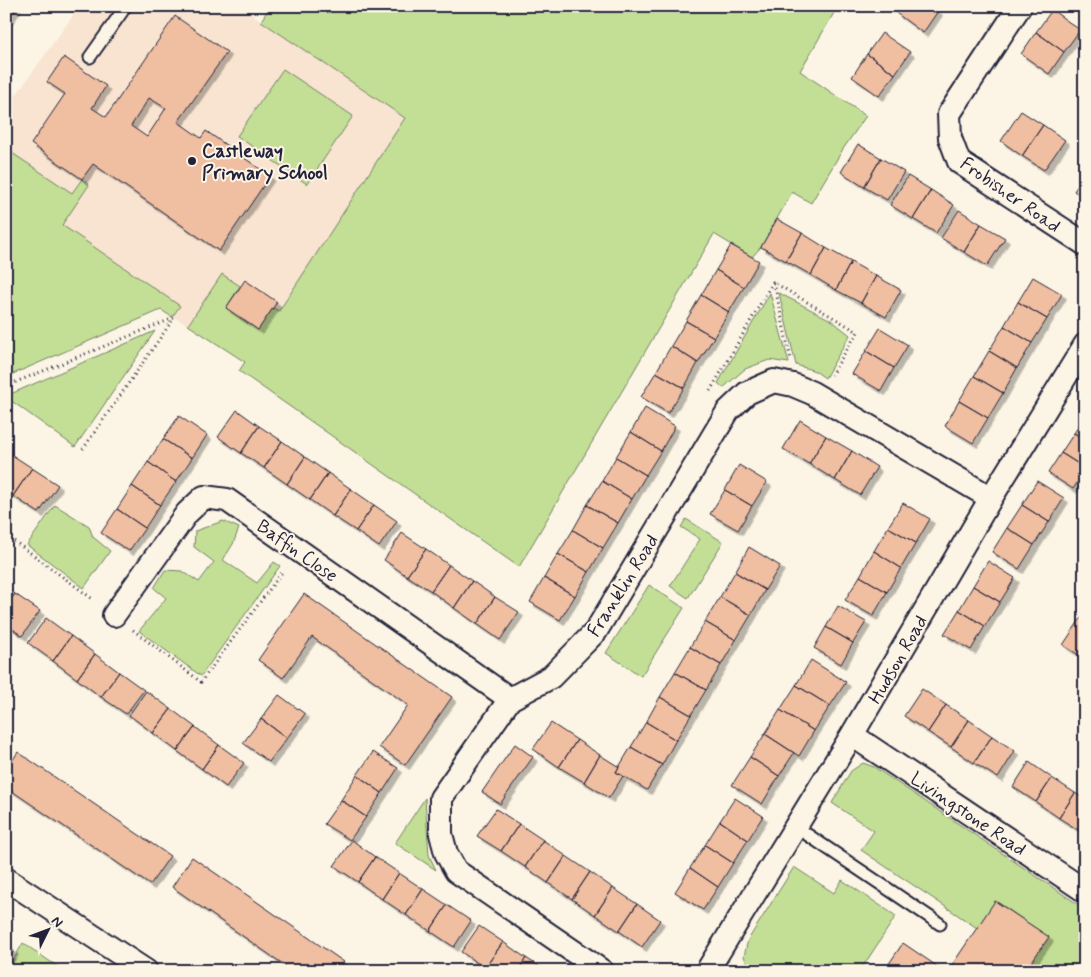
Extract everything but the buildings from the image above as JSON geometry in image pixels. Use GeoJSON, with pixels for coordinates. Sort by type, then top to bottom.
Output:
{"type":"FeatureCollection","features":[{"type":"Feature","properties":{"kind":"street","name":"Frobisher Road"},"geometry":{"type":"LineString","coordinates":[[1020,6],[949,114],[950,138],[959,162],[1085,244]]}},
{"type":"Feature","properties":{"kind":"street","name":"Hudson Road"},"geometry":{"type":"LineString","coordinates":[[712,969],[991,498],[1085,345]]}},
{"type":"Feature","properties":{"kind":"street","name":"Franklin Road"},"geometry":{"type":"LineString","coordinates":[[602,971],[456,871],[446,853],[442,834],[441,798],[510,699],[551,677],[596,631],[728,411],[747,393],[774,381],[796,386],[991,498]]}},
{"type":"Feature","properties":{"kind":"street","name":"Baffin Close"},"geometry":{"type":"LineString","coordinates":[[114,616],[187,513],[204,497],[227,500],[510,699]]}},
{"type":"Feature","properties":{"kind":"street","name":"Livingstone Road"},"geometry":{"type":"LineString","coordinates":[[852,735],[1085,891]]}},
{"type":"Feature","properties":{"kind":"street"},"geometry":{"type":"LineString","coordinates":[[6,879],[146,971]]}},
{"type":"Feature","properties":{"kind":"lane"},"geometry":{"type":"LineString","coordinates":[[90,57],[126,6]]}},
{"type":"Feature","properties":{"kind":"lane"},"geometry":{"type":"LineString","coordinates":[[796,827],[940,924]]}},
{"type":"Feature","properties":{"kind":"path"},"geometry":{"type":"LineString","coordinates":[[773,282],[796,386]]}},
{"type":"Feature","properties":{"kind":"path"},"geometry":{"type":"LineString","coordinates":[[708,393],[773,282]]}},
{"type":"Feature","properties":{"kind":"path"},"geometry":{"type":"LineString","coordinates":[[773,282],[858,332],[818,397]]}},
{"type":"Feature","properties":{"kind":"path"},"geometry":{"type":"LineString","coordinates":[[6,386],[174,318],[83,448]]}},
{"type":"Feature","properties":{"kind":"path"},"geometry":{"type":"LineString","coordinates":[[6,535],[201,682],[298,550]]}},
{"type":"Feature","properties":{"kind":"shaded area","name":"Castleway Primary School"},"geometry":{"type":"Polygon","coordinates":[[[80,6],[243,6],[261,21],[406,118],[245,362],[161,310],[6,205],[6,109],[80,6]]]}},
{"type":"Feature","properties":{"kind":"green space"},"geometry":{"type":"Polygon","coordinates":[[[270,6],[838,6],[800,71],[866,116],[843,149],[811,203],[792,192],[761,247],[752,257],[714,234],[519,567],[239,371],[245,362],[188,325],[222,274],[240,286],[226,308],[258,329],[273,308],[279,311],[405,118],[261,21],[270,6]]]}},
{"type":"Feature","properties":{"kind":"green space"},"geometry":{"type":"Polygon","coordinates":[[[283,69],[353,116],[307,184],[237,136],[283,69]]]}},
{"type":"Feature","properties":{"kind":"green space"},"geometry":{"type":"Polygon","coordinates":[[[6,149],[72,193],[82,179],[89,185],[62,225],[180,306],[172,317],[161,310],[6,377],[6,149]]]}},
{"type":"Feature","properties":{"kind":"green space"},"geometry":{"type":"Polygon","coordinates":[[[770,293],[789,363],[769,360],[745,369],[723,388],[718,383],[770,293]]]}},
{"type":"Feature","properties":{"kind":"green space"},"geometry":{"type":"Polygon","coordinates":[[[779,293],[831,320],[850,335],[825,378],[815,371],[796,365],[779,293]]]}},
{"type":"Feature","properties":{"kind":"green space"},"geometry":{"type":"Polygon","coordinates":[[[155,331],[75,447],[6,397],[6,396],[155,331]]]}},
{"type":"Feature","properties":{"kind":"green space"},"geometry":{"type":"Polygon","coordinates":[[[55,505],[89,526],[93,537],[110,551],[84,588],[27,545],[55,505]]]}},
{"type":"Feature","properties":{"kind":"green space"},"geometry":{"type":"Polygon","coordinates":[[[686,519],[723,542],[688,598],[670,586],[700,539],[681,527],[686,519]]]}},
{"type":"Feature","properties":{"kind":"green space"},"geometry":{"type":"Polygon","coordinates":[[[223,521],[239,528],[233,544],[223,560],[257,583],[274,562],[280,566],[201,676],[139,631],[166,598],[154,588],[165,570],[182,571],[199,582],[214,562],[194,547],[195,531],[223,521]]]}},
{"type":"Feature","properties":{"kind":"green space"},"geometry":{"type":"Polygon","coordinates":[[[649,585],[684,608],[641,676],[606,653],[649,585]]]}},
{"type":"Feature","properties":{"kind":"green space"},"geometry":{"type":"Polygon","coordinates":[[[863,763],[874,767],[1085,909],[1085,971],[1025,971],[1048,937],[996,901],[977,928],[861,850],[874,831],[832,803],[851,771],[863,763]]]}},
{"type":"Feature","properties":{"kind":"green space"},"geometry":{"type":"Polygon","coordinates":[[[425,798],[429,855],[436,870],[395,843],[425,798]]]}},
{"type":"Feature","properties":{"kind":"green space"},"geometry":{"type":"Polygon","coordinates":[[[794,867],[834,893],[842,880],[896,916],[860,971],[799,971],[794,967],[792,971],[758,971],[747,964],[744,956],[748,940],[794,867]]]}},
{"type":"Feature","properties":{"kind":"green space"},"geometry":{"type":"Polygon","coordinates":[[[23,943],[64,971],[7,971],[23,943]]]}},
{"type":"Feature","properties":{"kind":"place","name":"Castleway Primary School"},"geometry":{"type":"Point","coordinates":[192,161]}}]}
